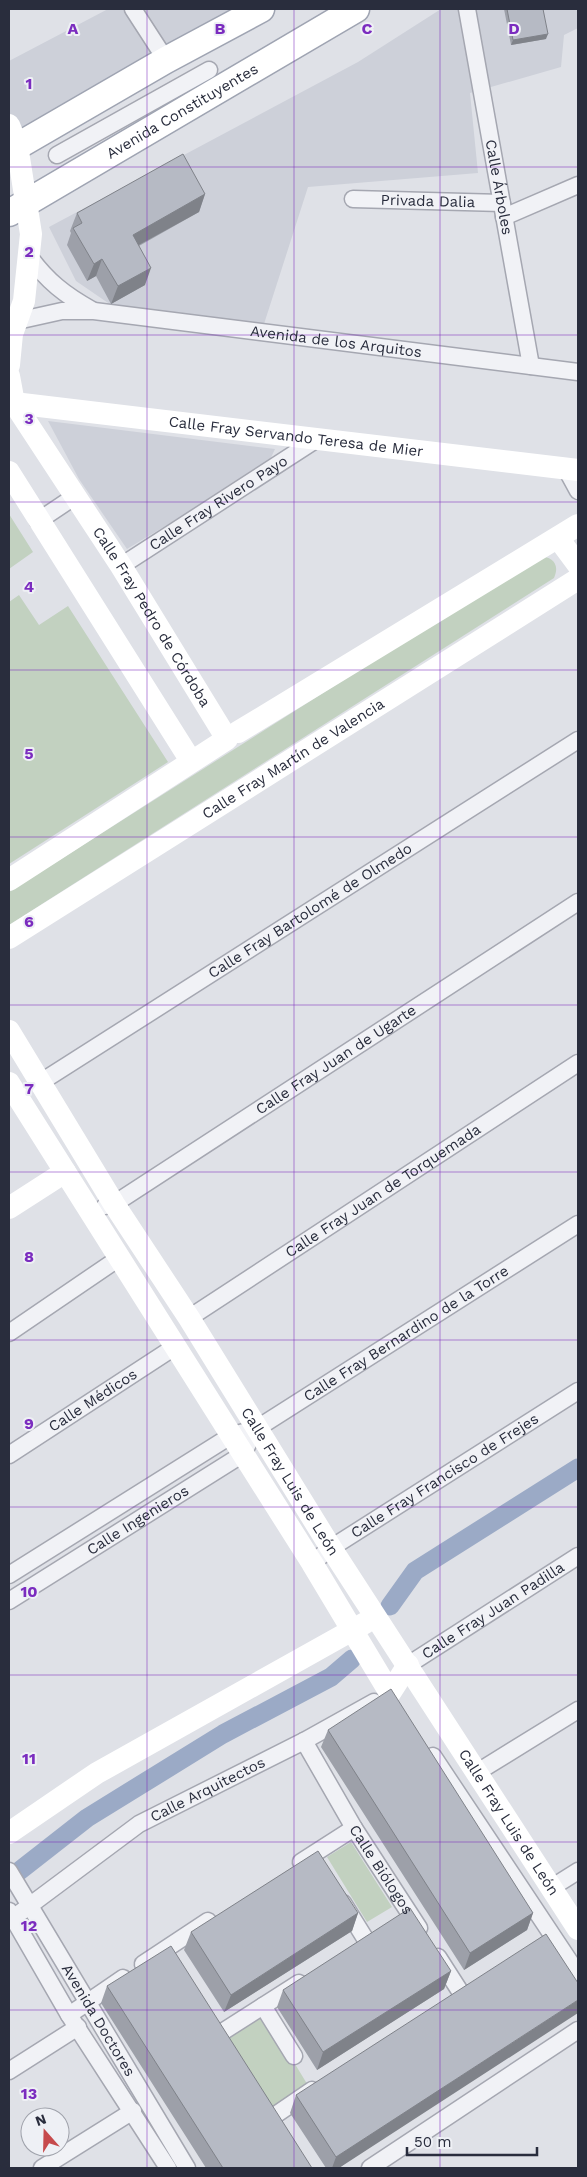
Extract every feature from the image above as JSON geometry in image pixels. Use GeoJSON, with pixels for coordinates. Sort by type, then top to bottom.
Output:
{"type":"FeatureCollection","features":[{"type":"Feature","properties":{"kind":"main road"},"geometry":{"type":"LineString","coordinates":[[11,140],[260,9]]}},
{"type":"Feature","properties":{"kind":"main road","name":"Avenida Constituyentes"},"geometry":{"type":"LineString","coordinates":[[18,207],[356,9]]}},
{"type":"Feature","properties":{"kind":"street"},"geometry":{"type":"LineString","coordinates":[[133,9],[166,60]]}},
{"type":"Feature","properties":{"kind":"street","name":"Calle Árboles"},"geometry":{"type":"LineString","coordinates":[[467,9],[531,366]]}},
{"type":"Feature","properties":{"kind":"street"},"geometry":{"type":"LineString","coordinates":[[57,155],[209,70]]}},
{"type":"Feature","properties":{"kind":"street"},"geometry":{"type":"LineString","coordinates":[[9,365],[12,334],[24,301],[32,234],[18,207],[11,140]]}},
{"type":"Feature","properties":{"kind":"street"},"geometry":{"type":"LineString","coordinates":[[503,210],[578,185]]}},
{"type":"Feature","properties":{"kind":"street","name":"Privada Dalia"},"geometry":{"type":"LineString","coordinates":[[353,199],[503,210]]}},
{"type":"Feature","properties":{"kind":"street","name":"Avenida de los Arquitos"},"geometry":{"type":"LineString","coordinates":[[29,256],[43,276],[57,288],[94,311]]}},
{"type":"Feature","properties":{"kind":"street","name":"Avenida de los Arquitos"},"geometry":{"type":"LineString","coordinates":[[16,322],[62,311],[94,311],[578,372]]}},
{"type":"Feature","properties":{"kind":"street","name":"Calle Fray Pedro de Córdoba"},"geometry":{"type":"LineString","coordinates":[[9,376],[14,403],[74,497],[233,736]]}},
{"type":"Feature","properties":{"kind":"street","name":"Calle Fray Servando Teresa de Mier"},"geometry":{"type":"LineString","coordinates":[[14,403],[572,470]]}},
{"type":"Feature","properties":{"kind":"street","name":"Calle Fray Rivero Payo"},"geometry":{"type":"LineString","coordinates":[[121,566],[317,439]]}},
{"type":"Feature","properties":{"kind":"street"},"geometry":{"type":"LineString","coordinates":[[572,470],[578,491]]}},
{"type":"Feature","properties":{"kind":"street"},"geometry":{"type":"LineString","coordinates":[[9,472],[38,521],[191,761]]}},
{"type":"Feature","properties":{"kind":"street"},"geometry":{"type":"LineString","coordinates":[[38,521],[74,497]]}},
{"type":"Feature","properties":{"kind":"street"},"geometry":{"type":"LineString","coordinates":[[9,880],[191,761],[578,525]]}},
{"type":"Feature","properties":{"kind":"street"},"geometry":{"type":"LineString","coordinates":[[558,538],[578,566]]}},
{"type":"Feature","properties":{"kind":"street","name":"Calle Fray Martín de Valencia"},"geometry":{"type":"LineString","coordinates":[[9,938],[578,578]]}},
{"type":"Feature","properties":{"kind":"street","name":"Calle Fray Bartolomé de Olmedo"},"geometry":{"type":"LineString","coordinates":[[41,1082],[578,740]]}},
{"type":"Feature","properties":{"kind":"street","name":"Calle Fray Juan de Ugarte"},"geometry":{"type":"LineString","coordinates":[[89,1211],[114,1204],[578,902]]}},
{"type":"Feature","properties":{"kind":"street","name":"Calle Fray Luis de León"},"geometry":{"type":"LineString","coordinates":[[9,1031],[114,1204],[189,1318],[256,1429],[476,1774],[578,1929]]}},
{"type":"Feature","properties":{"kind":"street","name":"Calle Fray Juan de Torquemada"},"geometry":{"type":"LineString","coordinates":[[189,1318],[578,1063]]}},
{"type":"Feature","properties":{"kind":"street","name":"Calle Fray Luis de León"},"geometry":{"type":"LineString","coordinates":[[9,1084],[232,1435],[396,1701]]}},
{"type":"Feature","properties":{"kind":"street"},"geometry":{"type":"LineString","coordinates":[[9,1208],[65,1172]]}},
{"type":"Feature","properties":{"kind":"street","name":"Calle Fray Bernardino de la Torre"},"geometry":{"type":"LineString","coordinates":[[232,1435],[256,1429],[578,1224]]}},
{"type":"Feature","properties":{"kind":"street"},"geometry":{"type":"LineString","coordinates":[[9,1333],[119,1258]]}},
{"type":"Feature","properties":{"kind":"street","name":"Calle Médicos"},"geometry":{"type":"LineString","coordinates":[[9,1455],[176,1346]]}},
{"type":"Feature","properties":{"kind":"street","name":"Calle Fray Francisco de Frejes"},"geometry":{"type":"LineString","coordinates":[[312,1563],[332,1548],[578,1391]]}},
{"type":"Feature","properties":{"kind":"street"},"geometry":{"type":"LineString","coordinates":[[243,1454],[256,1429]]}},
{"type":"Feature","properties":{"kind":"street","name":"Calle Ingenieros"},"geometry":{"type":"LineString","coordinates":[[9,1575],[232,1435]]}},
{"type":"Feature","properties":{"kind":"street","name":"Calle Ingenieros"},"geometry":{"type":"LineString","coordinates":[[9,1601],[243,1454]]}},
{"type":"Feature","properties":{"kind":"street","name":"Calle Fray Juan Padilla"},"geometry":{"type":"LineString","coordinates":[[408,1665],[578,1556]]}},
{"type":"Feature","properties":{"kind":"street"},"geometry":{"type":"LineString","coordinates":[[9,1833],[97,1773],[377,1616]]}},
{"type":"Feature","properties":{"kind":"street","name":"Calle Arquitectos"},"geometry":{"type":"LineString","coordinates":[[10,1917],[27,1901],[139,1824],[304,1741],[396,1701],[408,1665]]}},
{"type":"Feature","properties":{"kind":"street"},"geometry":{"type":"LineString","coordinates":[[476,1774],[578,1710]]}},
{"type":"Feature","properties":{"kind":"street","name":"Calle Biólogos"},"geometry":{"type":"LineString","coordinates":[[304,1741],[354,1828],[463,1996]]}},
{"type":"Feature","properties":{"kind":"street","name":"Calle Fray Luis de León"},"geometry":{"type":"LineString","coordinates":[[423,1741],[578,1974]]}},
{"type":"Feature","properties":{"kind":"street"},"geometry":{"type":"LineString","coordinates":[[288,1870],[354,1828]]}},
{"type":"Feature","properties":{"kind":"street"},"geometry":{"type":"LineString","coordinates":[[313,1854],[323,1870]]}},
{"type":"Feature","properties":{"kind":"street","name":"Avenida Doctores"},"geometry":{"type":"LineString","coordinates":[[9,1871],[187,2168]]}},
{"type":"Feature","properties":{"kind":"street"},"geometry":{"type":"LineString","coordinates":[[551,1888],[578,1871]]}},
{"type":"Feature","properties":{"kind":"street"},"geometry":{"type":"LineString","coordinates":[[337,1893],[366,1940]]}},
{"type":"Feature","properties":{"kind":"street"},"geometry":{"type":"LineString","coordinates":[[394,1921],[408,1912]]}},
{"type":"Feature","properties":{"kind":"street"},"geometry":{"type":"LineString","coordinates":[[9,2071],[73,2021],[86,2002],[221,1913]]}},
{"type":"Feature","properties":{"kind":"street","name":"Avenida Doctores"},"geometry":{"type":"LineString","coordinates":[[10,1917],[73,2021],[133,2111],[168,2168]]}},
{"type":"Feature","properties":{"kind":"street"},"geometry":{"type":"LineString","coordinates":[[350,1950],[380,1931]]}},
{"type":"Feature","properties":{"kind":"street"},"geometry":{"type":"LineString","coordinates":[[536,1945],[553,1934]]}},
{"type":"Feature","properties":{"kind":"street"},"geometry":{"type":"LineString","coordinates":[[162,1951],[172,1966]]}},
{"type":"Feature","properties":{"kind":"street"},"geometry":{"type":"LineString","coordinates":[[216,2036],[311,1976]]}},
{"type":"Feature","properties":{"kind":"street"},"geometry":{"type":"LineString","coordinates":[[447,2006],[479,1984]]}},
{"type":"Feature","properties":{"kind":"street"},"geometry":{"type":"LineString","coordinates":[[263,2006],[294,2056]]}},
{"type":"Feature","properties":{"kind":"street"},"geometry":{"type":"LineString","coordinates":[[206,2021],[227,2053]]}},
{"type":"Feature","properties":{"kind":"street"},"geometry":{"type":"LineString","coordinates":[[370,2168],[578,2030]]}},
{"type":"Feature","properties":{"kind":"street"},"geometry":{"type":"LineString","coordinates":[[271,2118],[323,2082]]}},
{"type":"Feature","properties":{"kind":"street"},"geometry":{"type":"LineString","coordinates":[[260,2102],[282,2135]]}},
{"type":"Feature","properties":{"kind":"street"},"geometry":{"type":"LineString","coordinates":[[48,2167],[133,2111]]}},
{"type":"Feature","properties":{"kind":"shaded area"},"geometry":{"type":"Polygon","coordinates":[[[108,9],[261,9],[9,151],[9,61],[108,9]]]}},
{"type":"Feature","properties":{"kind":"shaded area"},"geometry":{"type":"Polygon","coordinates":[[[441,9],[578,9],[578,28],[564,35],[561,67],[470,93],[478,173],[308,187],[264,324],[114,307],[76,281],[49,227],[358,62],[441,9]]]}},
{"type":"Feature","properties":{"kind":"shaded area"},"geometry":{"type":"Polygon","coordinates":[[[48,421],[275,449],[268,464],[127,549],[79,479],[48,421]]]}},
{"type":"Feature","properties":{"kind":"green space"},"geometry":{"type":"Polygon","coordinates":[[[9,514],[33,552],[9,569],[9,514]]]}},
{"type":"Feature","properties":{"kind":"green space"},"geometry":{"type":"Polygon","coordinates":[[[539,556],[554,562],[556,573],[554,578],[9,925],[9,892],[539,556]]]}},
{"type":"Feature","properties":{"kind":"green space"},"geometry":{"type":"Polygon","coordinates":[[[19,595],[39,625],[68,606],[168,762],[9,864],[9,602],[19,595]]]}},
{"type":"Feature","properties":{"kind":"green space"},"geometry":{"type":"Polygon","coordinates":[[[351,1842],[392,1907],[367,1922],[327,1857],[351,1842]]]}},
{"type":"Feature","properties":{"kind":"green space"},"geometry":{"type":"Polygon","coordinates":[[[262,2010],[309,2087],[271,2113],[223,2037],[262,2010]]]}},
{"type":"Feature","properties":{"kind":"building"},"geometry":{"type":"Polygon","coordinates":[[[507,9],[543,9],[548,34],[513,40],[507,9]]]}},
{"type":"Feature","properties":{"kind":"building"},"geometry":{"type":"Polygon","coordinates":[[[183,154],[205,194],[133,235],[151,268],[118,286],[102,259],[94,264],[73,228],[82,223],[77,213],[183,154]]]}},
{"type":"Feature","properties":{"kind":"building"},"geometry":{"type":"Polygon","coordinates":[[[391,1689],[533,1913],[470,1953],[328,1730],[391,1689]]]}},
{"type":"Feature","properties":{"kind":"building"},"geometry":{"type":"Polygon","coordinates":[[[318,1851],[358,1913],[231,1995],[191,1932],[318,1851]]]}},
{"type":"Feature","properties":{"kind":"building"},"geometry":{"type":"Polygon","coordinates":[[[410,1908],[451,1971],[323,2052],[283,1990],[410,1908]]]}},
{"type":"Feature","properties":{"kind":"building"},"geometry":{"type":"Polygon","coordinates":[[[546,1934],[578,1983],[578,2000],[336,2157],[296,2095],[546,1934]]]}},
{"type":"Feature","properties":{"kind":"building"},"geometry":{"type":"Polygon","coordinates":[[[171,1946],[312,2168],[223,2168],[107,1986],[171,1946]]]}},
{"type":"Feature","properties":{"kind":"waterway"},"geometry":{"type":"LineString","coordinates":[[390,1606],[415,1571],[578,1468]]}},
{"type":"Feature","properties":{"kind":"waterway"},"geometry":{"type":"LineString","coordinates":[[9,1879],[87,1818],[223,1734],[331,1677],[352,1659]]}}]}
